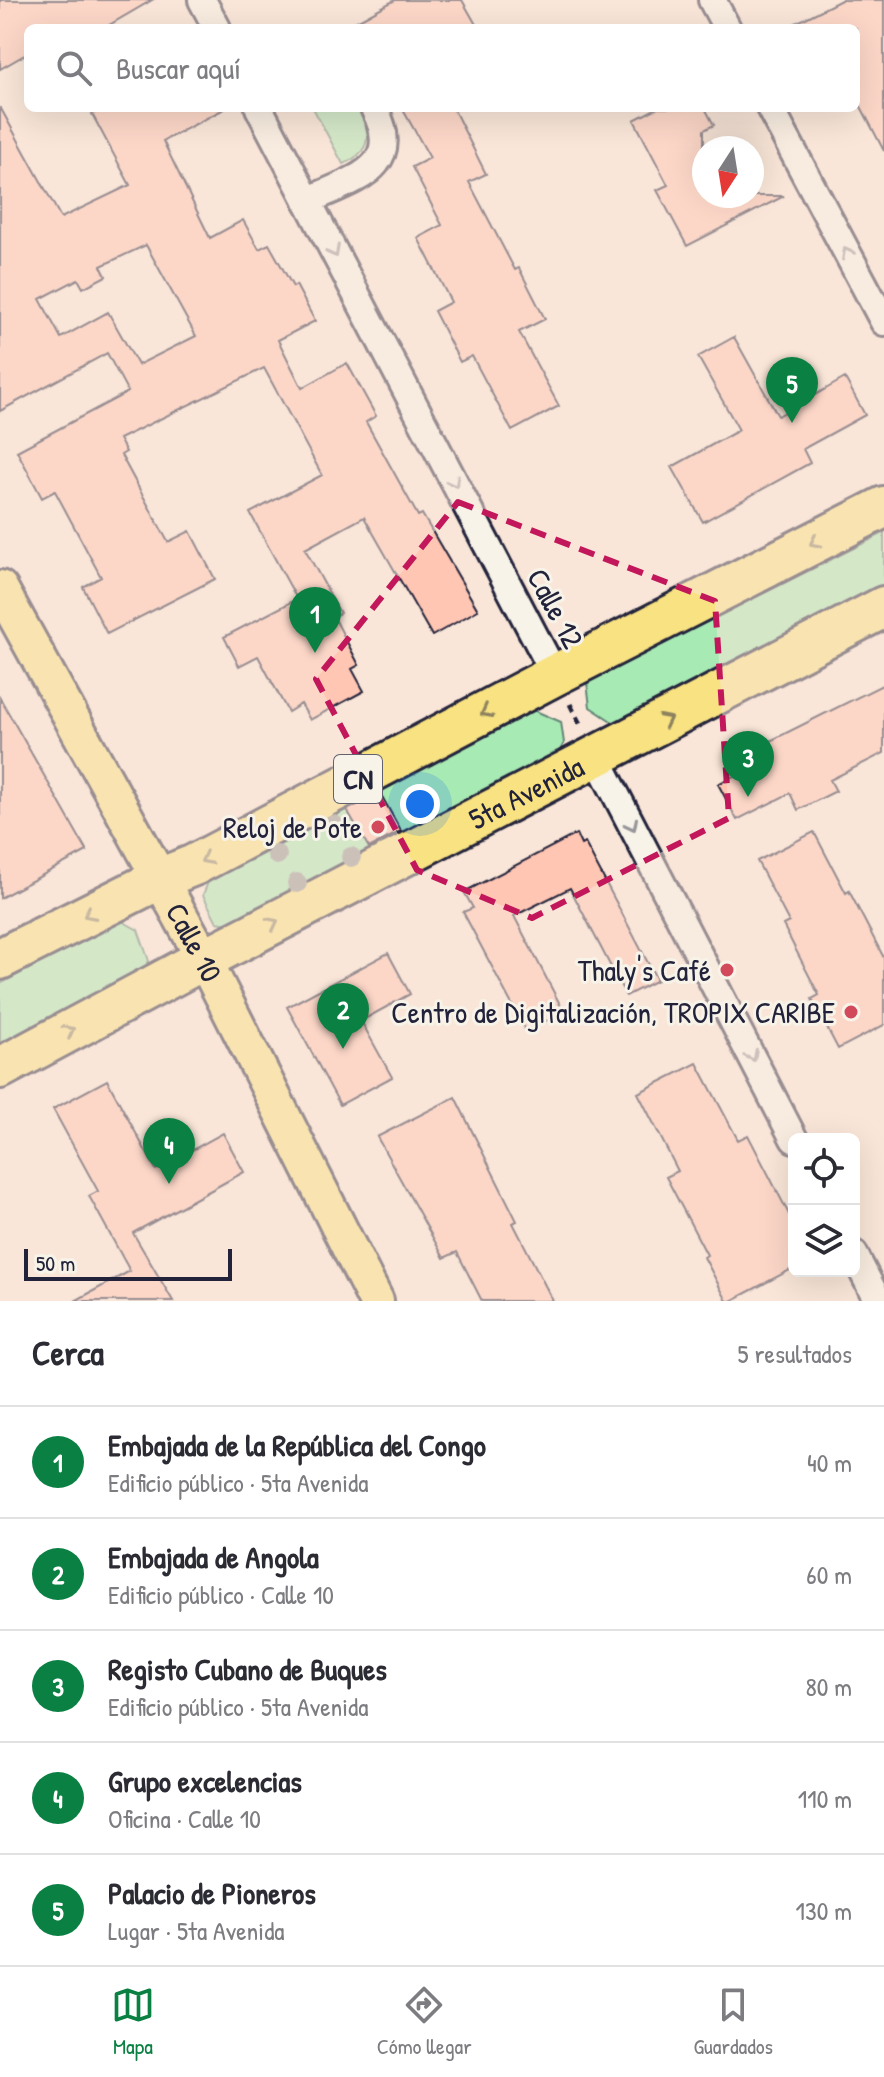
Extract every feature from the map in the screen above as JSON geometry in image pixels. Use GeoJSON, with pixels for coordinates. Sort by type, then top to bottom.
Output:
{"type":"FeatureCollection","features":[{"type":"Feature","properties":{"kind":"highway","name":"CN"},"geometry":{"type":"LineString","coordinates":[[0,959],[159,879],[194,865],[884,507]]}},
{"type":"Feature","properties":{"kind":"highway","name":"5ta Avenida"},"geometry":{"type":"LineString","coordinates":[[0,1068],[884,607]]}},
{"type":"Feature","properties":{"kind":"main road","name":"Calle 10"},"geometry":{"type":"LineString","coordinates":[[0,588],[204,959],[376,1301]]}},
{"type":"Feature","properties":{"kind":"street"},"geometry":{"type":"LineString","coordinates":[[202,0],[215,24]]}},
{"type":"Feature","properties":{"kind":"street"},"geometry":{"type":"LineString","coordinates":[[712,0],[725,24]]}},
{"type":"Feature","properties":{"kind":"street","name":"Calle 12"},"geometry":{"type":"LineString","coordinates":[[261,112],[555,675]]}},
{"type":"Feature","properties":{"kind":"street"},"geometry":{"type":"LineString","coordinates":[[307,201],[371,169],[385,149],[385,128],[376,112]]}},
{"type":"Feature","properties":{"kind":"street"},"geometry":{"type":"LineString","coordinates":[[772,112],[884,322]]}},
{"type":"Feature","properties":{"kind":"street"},"geometry":{"type":"LineString","coordinates":[[596,756],[791,1133]]}},
{"type":"Feature","properties":{"kind":"street"},"geometry":{"type":"LineString","coordinates":[[860,1266],[878,1301]]}},
{"type":"Feature","properties":{"kind":"path","name":"Calle 12"},"geometry":{"type":"LineString","coordinates":[[555,675],[596,756]]}},
{"type":"Feature","properties":{"kind":"highlighted area"},"geometry":{"type":"Polygon","coordinates":[[[458,502],[715,601],[729,818],[532,918],[417,870],[316,679],[458,502]]]}},
{"type":"Feature","properties":{"kind":"green space"},"geometry":{"type":"Polygon","coordinates":[[[315,112],[363,112],[367,134],[364,148],[343,164],[315,112]]]}},
{"type":"Feature","properties":{"kind":"green space"},"geometry":{"type":"Polygon","coordinates":[[[884,533],[884,585],[616,724],[590,707],[587,682],[884,533]]]}},
{"type":"Feature","properties":{"kind":"green space"},"geometry":{"type":"Polygon","coordinates":[[[531,709],[561,722],[564,743],[557,756],[235,925],[217,922],[203,895],[210,877],[531,709]]]}},
{"type":"Feature","properties":{"kind":"green space"},"geometry":{"type":"Polygon","coordinates":[[[120,920],[138,930],[149,961],[138,977],[0,1049],[0,984],[120,920]]]}},
{"type":"Feature","properties":{"kind":"building"},"geometry":{"type":"Polygon","coordinates":[[[0,0],[152,0],[111,24],[24,24],[24,55],[0,69],[0,0]]]}},
{"type":"Feature","properties":{"kind":"building"},"geometry":{"type":"Polygon","coordinates":[[[395,0],[462,0],[476,24],[351,24],[395,0]]]}},
{"type":"Feature","properties":{"kind":"building"},"geometry":{"type":"Polygon","coordinates":[[[841,0],[884,0],[884,151],[860,105],[860,24],[794,24],[841,0]]]}},
{"type":"Feature","properties":{"kind":"building"},"geometry":{"type":"Polygon","coordinates":[[[0,107],[61,218],[130,185],[92,114],[218,112],[163,141],[210,238],[243,220],[259,249],[269,244],[315,321],[278,340],[302,388],[347,363],[376,416],[366,422],[418,516],[422,514],[478,610],[432,636],[364,517],[305,549],[340,613],[334,617],[359,665],[352,669],[364,691],[310,720],[301,704],[288,712],[258,656],[239,666],[224,637],[297,599],[250,513],[322,475],[264,368],[119,439],[126,452],[121,455],[168,542],[190,531],[215,579],[107,634],[83,587],[101,577],[55,491],[42,498],[17,451],[128,392],[107,353],[0,411],[0,107]],[[146,245],[101,266],[106,276],[83,288],[78,279],[40,299],[61,338],[108,312],[138,365],[196,336],[146,245]]]}},
{"type":"Feature","properties":{"kind":"building"},"geometry":{"type":"Polygon","coordinates":[[[404,112],[455,112],[486,174],[469,182],[515,270],[519,268],[545,319],[519,332],[559,406],[512,431],[472,356],[460,362],[434,311],[451,302],[418,238],[442,225],[412,167],[430,158],[404,112]]]}},
{"type":"Feature","properties":{"kind":"building"},"geometry":{"type":"Polygon","coordinates":[[[649,112],[707,112],[714,125],[704,130],[704,136],[692,136],[692,208],[761,208],[687,246],[657,190],[668,185],[634,120],[649,112]]]}},
{"type":"Feature","properties":{"kind":"building"},"geometry":{"type":"Polygon","coordinates":[[[764,196],[784,196],[764,206],[764,196]]]}},
{"type":"Feature","properties":{"kind":"building"},"geometry":{"type":"Polygon","coordinates":[[[734,337],[778,416],[845,378],[865,415],[803,449],[810,463],[703,522],[672,467],[739,430],[698,357],[734,337]]]}},
{"type":"Feature","properties":{"kind":"building"},"geometry":{"type":"Polygon","coordinates":[[[884,684],[884,753],[830,780],[836,791],[798,810],[790,793],[737,820],[718,784],[771,757],[764,744],[884,684]]]}},
{"type":"Feature","properties":{"kind":"building"},"geometry":{"type":"Polygon","coordinates":[[[0,698],[87,851],[0,898],[0,698]]]}},
{"type":"Feature","properties":{"kind":"building","name":"Reloj de Pote"},"geometry":{"type":"Polygon","coordinates":[[[380,793],[401,831],[369,848],[347,810],[380,793]]]}},
{"type":"Feature","properties":{"kind":"building"},"geometry":{"type":"Polygon","coordinates":[[[814,832],[884,958],[884,1025],[838,1049],[812,999],[819,995],[783,925],[789,922],[757,861],[814,832]]]}},
{"type":"Feature","properties":{"kind":"building"},"geometry":{"type":"Polygon","coordinates":[[[576,834],[581,845],[585,843],[657,980],[626,996],[570,888],[514,916],[564,1012],[526,1031],[463,912],[473,908],[464,892],[576,834]]]}},
{"type":"Feature","properties":{"kind":"building"},"geometry":{"type":"Polygon","coordinates":[[[388,953],[410,994],[361,1021],[392,1077],[340,1105],[287,1007],[388,953]]]}},
{"type":"Feature","properties":{"kind":"building"},"geometry":{"type":"Polygon","coordinates":[[[697,1063],[738,1140],[748,1135],[788,1212],[788,1271],[727,1301],[666,1177],[678,1171],[638,1093],[697,1063]]]}},
{"type":"Feature","properties":{"kind":"building"},"geometry":{"type":"Polygon","coordinates":[[[107,1080],[156,1170],[223,1133],[244,1172],[133,1233],[173,1301],[75,1301],[130,1271],[89,1196],[98,1191],[53,1109],[107,1080]]]}},
{"type":"Feature","properties":{"kind":"building"},"geometry":{"type":"Polygon","coordinates":[[[455,1097],[553,1301],[482,1301],[457,1252],[444,1258],[377,1137],[455,1097]]]}},
{"type":"Feature","properties":{"kind":"place","name":"Palacio de Pioneros"},"geometry":{"type":"Point","coordinates":[792,423]}},
{"type":"Feature","properties":{"kind":"place","name":"Embajada de la República del Congo"},"geometry":{"type":"Point","coordinates":[315,653]}},
{"type":"Feature","properties":{"kind":"place","name":"Registo Cubano de Buques"},"geometry":{"type":"Point","coordinates":[748,797]}},
{"type":"Feature","properties":{"kind":"place","name":"Reloj de Pote"},"geometry":{"type":"Point","coordinates":[378,827]}},
{"type":"Feature","properties":{"kind":"place","name":"Thaly's Café"},"geometry":{"type":"Point","coordinates":[727,970]}},
{"type":"Feature","properties":{"kind":"place","name":"Centro de Digitalización, TROPIX CARIBE"},"geometry":{"type":"Point","coordinates":[851,1012]}},
{"type":"Feature","properties":{"kind":"place","name":"Embajada de Angola"},"geometry":{"type":"Point","coordinates":[343,1049]}},
{"type":"Feature","properties":{"kind":"place","name":"Grupo excelencias"},"geometry":{"type":"Point","coordinates":[169,1184]}}]}
